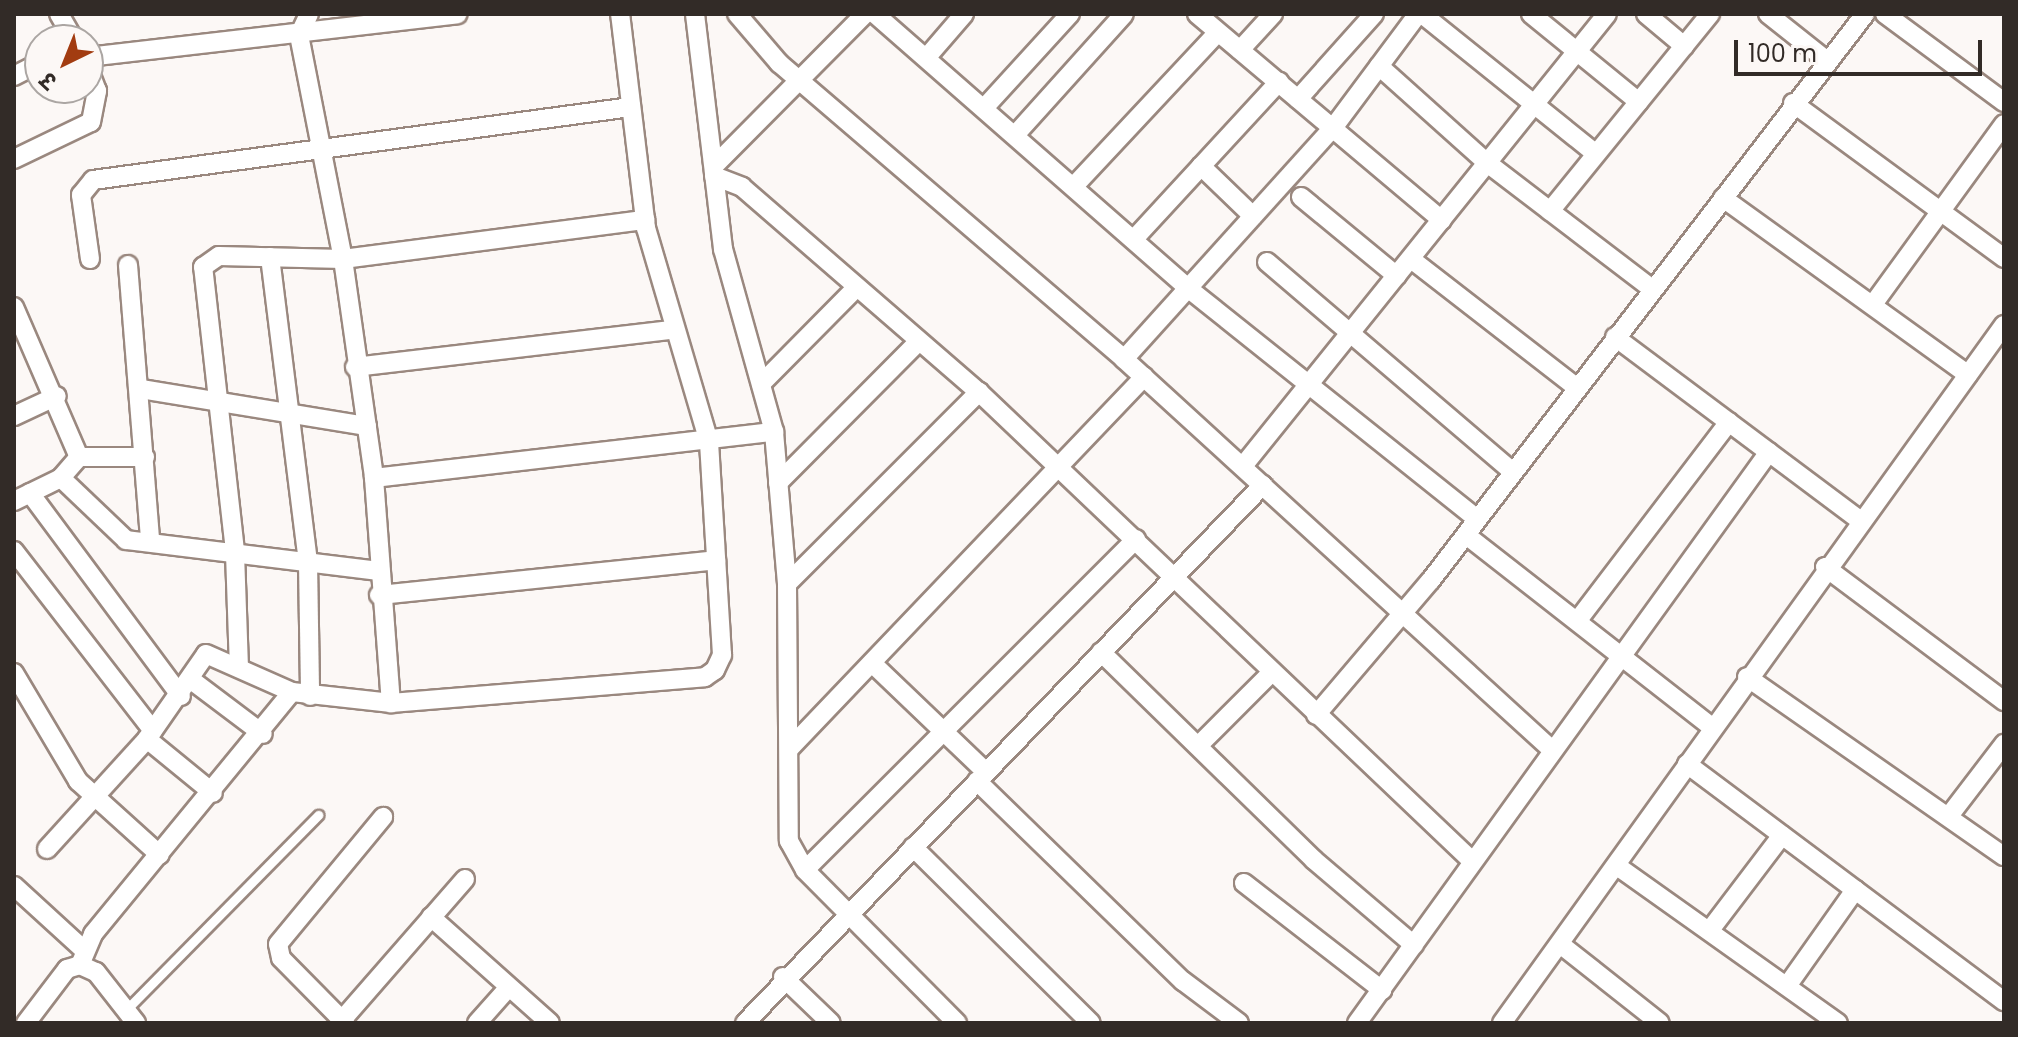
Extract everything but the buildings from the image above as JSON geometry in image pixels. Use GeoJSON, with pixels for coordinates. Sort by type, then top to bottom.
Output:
{"type":"FeatureCollection","features":[{"type":"Feature","properties":{"kind":"street"},"geometry":{"type":"LineString","coordinates":[[309,14],[299,35],[317,145],[343,259],[355,367],[367,426],[374,478],[379,595],[391,703]]}},
{"type":"Feature","properties":{"kind":"street"},"geometry":{"type":"LineString","coordinates":[[104,55],[299,35],[458,14]]}},
{"type":"Feature","properties":{"kind":"street"},"geometry":{"type":"LineString","coordinates":[[47,849],[150,735],[206,654],[301,694],[391,703],[705,677],[722,655],[709,442],[671,330],[645,220],[620,14]]}},
{"type":"Feature","properties":{"kind":"street"},"geometry":{"type":"LineString","coordinates":[[695,14],[723,249],[774,432],[787,584],[789,841],[805,870],[957,1023]]}},
{"type":"Feature","properties":{"kind":"street"},"geometry":{"type":"LineString","coordinates":[[714,171],[865,14]]}},
{"type":"Feature","properties":{"kind":"street"},"geometry":{"type":"LineString","coordinates":[[875,14],[1075,185],[1189,289],[1308,387],[1578,620],[1712,727]]}},
{"type":"Feature","properties":{"kind":"street"},"geometry":{"type":"LineString","coordinates":[[927,57],[964,14]]}},
{"type":"Feature","properties":{"kind":"street"},"geometry":{"type":"LineString","coordinates":[[985,107],[1070,14]]}},
{"type":"Feature","properties":{"kind":"street"},"geometry":{"type":"LineString","coordinates":[[1016,134],[1124,14]]}},
{"type":"Feature","properties":{"kind":"street"},"geometry":{"type":"LineString","coordinates":[[1197,14],[1442,220]]}},
{"type":"Feature","properties":{"kind":"street"},"geometry":{"type":"LineString","coordinates":[[1240,50],[1273,14]]}},
{"type":"Feature","properties":{"kind":"street"},"geometry":{"type":"LineString","coordinates":[[1298,99],[1374,14]]}},
{"type":"Feature","properties":{"kind":"street"},"geometry":{"type":"LineString","coordinates":[[1124,359],[1333,128],[1420,14],[1596,154]]}},
{"type":"Feature","properties":{"kind":"street"},"geometry":{"type":"LineString","coordinates":[[1531,14],[1639,102]]}},
{"type":"Feature","properties":{"kind":"street"},"geometry":{"type":"LineString","coordinates":[[1243,466],[1607,14]]}},
{"type":"Feature","properties":{"kind":"street"},"geometry":{"type":"LineString","coordinates":[[1646,14],[1684,46]]}},
{"type":"Feature","properties":{"kind":"street"},"geometry":{"type":"LineString","coordinates":[[1550,211],[1710,14]]}},
{"type":"Feature","properties":{"kind":"street"},"geometry":{"type":"LineString","coordinates":[[1768,14],[1826,60]]}},
{"type":"Feature","properties":{"kind":"street"},"geometry":{"type":"LineString","coordinates":[[1316,715],[1472,527],[1793,103],[1865,14]]}},
{"type":"Feature","properties":{"kind":"street"},"geometry":{"type":"LineString","coordinates":[[1885,14],[2004,102]]}},
{"type":"Feature","properties":{"kind":"street"},"geometry":{"type":"LineString","coordinates":[[745,17],[801,82],[1124,359],[1552,750]]}},
{"type":"Feature","properties":{"kind":"street"},"geometry":{"type":"LineString","coordinates":[[1075,185],[1218,32]]}},
{"type":"Feature","properties":{"kind":"street"},"geometry":{"type":"LineString","coordinates":[[1379,66],[1486,162],[1652,289]]}},
{"type":"Feature","properties":{"kind":"street"},"geometry":{"type":"LineString","coordinates":[[1134,239],[1279,82]]}},
{"type":"Feature","properties":{"kind":"street"},"geometry":{"type":"LineString","coordinates":[[1793,103],[2004,258]]}},
{"type":"Feature","properties":{"kind":"street"},"geometry":{"type":"LineString","coordinates":[[14,159],[91,122],[94,104]]}},
{"type":"Feature","properties":{"kind":"street"},"geometry":{"type":"LineString","coordinates":[[90,259],[81,195],[93,180],[317,145],[631,107]]}},
{"type":"Feature","properties":{"kind":"street"},"geometry":{"type":"LineString","coordinates":[[1874,303],[2004,124]]}},
{"type":"Feature","properties":{"kind":"street"},"geometry":{"type":"LineString","coordinates":[[1201,166],[1253,216]]}},
{"type":"Feature","properties":{"kind":"street"},"geometry":{"type":"LineString","coordinates":[[714,171],[742,187],[854,290],[979,392],[1472,861]]}},
{"type":"Feature","properties":{"kind":"street"},"geometry":{"type":"LineString","coordinates":[[1301,197],[1397,276]]}},
{"type":"Feature","properties":{"kind":"street"},"geometry":{"type":"LineString","coordinates":[[1723,198],[1874,303],[1968,375]]}},
{"type":"Feature","properties":{"kind":"street"},"geometry":{"type":"LineString","coordinates":[[239,668],[235,551],[215,403],[203,267],[219,256],[343,259],[645,220]]}},
{"type":"Feature","properties":{"kind":"street"},"geometry":{"type":"LineString","coordinates":[[26,1023],[106,919],[263,734],[301,694],[308,562],[287,417],[270,257]]}},
{"type":"Feature","properties":{"kind":"street"},"geometry":{"type":"LineString","coordinates":[[1411,259],[1576,387]]}},
{"type":"Feature","properties":{"kind":"street"},"geometry":{"type":"LineString","coordinates":[[1267,262],[1513,472]]}},
{"type":"Feature","properties":{"kind":"street"},"geometry":{"type":"LineString","coordinates":[[128,265],[141,389],[150,541]]}},
{"type":"Feature","properties":{"kind":"street"},"geometry":{"type":"LineString","coordinates":[[761,384],[854,290]]}},
{"type":"Feature","properties":{"kind":"street"},"geometry":{"type":"LineString","coordinates":[[14,307],[20,334],[57,396],[79,457]]}},
{"type":"Feature","properties":{"kind":"street"},"geometry":{"type":"LineString","coordinates":[[1502,1023],[1617,866],[1825,567],[2004,325]]}},
{"type":"Feature","properties":{"kind":"street"},"geometry":{"type":"LineString","coordinates":[[355,367],[671,330]]}},
{"type":"Feature","properties":{"kind":"street"},"geometry":{"type":"LineString","coordinates":[[1615,337],[1860,520]]}},
{"type":"Feature","properties":{"kind":"street"},"geometry":{"type":"LineString","coordinates":[[778,483],[918,342]]}},
{"type":"Feature","properties":{"kind":"street"},"geometry":{"type":"LineString","coordinates":[[790,748],[1144,377]]}},
{"type":"Feature","properties":{"kind":"street"},"geometry":{"type":"LineString","coordinates":[[141,389],[287,417],[367,426]]}},
{"type":"Feature","properties":{"kind":"street"},"geometry":{"type":"LineString","coordinates":[[787,584],[979,392]]}},
{"type":"Feature","properties":{"kind":"street"},"geometry":{"type":"LineString","coordinates":[[14,416],[57,396]]}},
{"type":"Feature","properties":{"kind":"street"},"geometry":{"type":"LineString","coordinates":[[1578,620],[1729,422]]}},
{"type":"Feature","properties":{"kind":"street"},"geometry":{"type":"LineString","coordinates":[[374,478],[709,442],[774,432]]}},
{"type":"Feature","properties":{"kind":"street"},"geometry":{"type":"LineString","coordinates":[[1357,1023],[1619,653],[1769,452]]}},
{"type":"Feature","properties":{"kind":"street"},"geometry":{"type":"LineString","coordinates":[[145,457],[79,457],[61,478],[22,497],[185,687],[263,734]]}},
{"type":"Feature","properties":{"kind":"street"},"geometry":{"type":"LineString","coordinates":[[61,478],[118,537],[378,571]]}},
{"type":"Feature","properties":{"kind":"street"},"geometry":{"type":"LineString","coordinates":[[745,1023],[846,910],[913,847],[1263,485]]}},
{"type":"Feature","properties":{"kind":"street"},"geometry":{"type":"LineString","coordinates":[[805,870],[941,730],[1136,539]]}},
{"type":"Feature","properties":{"kind":"street"},"geometry":{"type":"LineString","coordinates":[[14,551],[150,735],[213,793]]}},
{"type":"Feature","properties":{"kind":"street"},"geometry":{"type":"LineString","coordinates":[[379,595],[716,560]]}},
{"type":"Feature","properties":{"kind":"street"},"geometry":{"type":"LineString","coordinates":[[1825,567],[2004,701]]}},
{"type":"Feature","properties":{"kind":"street"},"geometry":{"type":"LineString","coordinates":[[1101,652],[1414,945]]}},
{"type":"Feature","properties":{"kind":"street"},"geometry":{"type":"LineString","coordinates":[[872,663],[941,730],[981,777],[1183,981],[1239,1023]]}},
{"type":"Feature","properties":{"kind":"street"},"geometry":{"type":"LineString","coordinates":[[1198,746],[1272,672]]}},
{"type":"Feature","properties":{"kind":"street"},"geometry":{"type":"LineString","coordinates":[[14,673],[93,798],[160,855]]}},
{"type":"Feature","properties":{"kind":"street"},"geometry":{"type":"LineString","coordinates":[[1747,677],[2004,856]]}},
{"type":"Feature","properties":{"kind":"street"},"geometry":{"type":"LineString","coordinates":[[1949,816],[2004,744]]}},
{"type":"Feature","properties":{"kind":"street"},"geometry":{"type":"LineString","coordinates":[[1687,764],[2004,1001]]}},
{"type":"Feature","properties":{"kind":"street"},"geometry":{"type":"LineString","coordinates":[[383,817],[278,944],[281,958],[344,1022],[465,879]]}},
{"type":"Feature","properties":{"kind":"street"},"geometry":{"type":"LineString","coordinates":[[1710,930],[1782,835]]}},
{"type":"Feature","properties":{"kind":"street"},"geometry":{"type":"LineString","coordinates":[[913,847],[1091,1023]]}},
{"type":"Feature","properties":{"kind":"street"},"geometry":{"type":"LineString","coordinates":[[1617,866],[1838,1023]]}},
{"type":"Feature","properties":{"kind":"street"},"geometry":{"type":"LineString","coordinates":[[1244,883],[1382,990]]}},
{"type":"Feature","properties":{"kind":"street"},"geometry":{"type":"LineString","coordinates":[[14,886],[85,949],[96,972],[131,1016]]}},
{"type":"Feature","properties":{"kind":"street"},"geometry":{"type":"LineString","coordinates":[[1787,986],[1855,890]]}},
{"type":"Feature","properties":{"kind":"street"},"geometry":{"type":"LineString","coordinates":[[431,917],[550,1023]]}},
{"type":"Feature","properties":{"kind":"street"},"geometry":{"type":"LineString","coordinates":[[1560,944],[1660,1023]]}},
{"type":"Feature","properties":{"kind":"street"},"geometry":{"type":"LineString","coordinates":[[783,977],[831,1023]]}},
{"type":"Feature","properties":{"kind":"street"},"geometry":{"type":"LineString","coordinates":[[477,1023],[509,987]]}},
{"type":"Feature","properties":{"kind":"lane"},"geometry":{"type":"LineString","coordinates":[[131,1016],[151,986],[318,815]]}}]}
